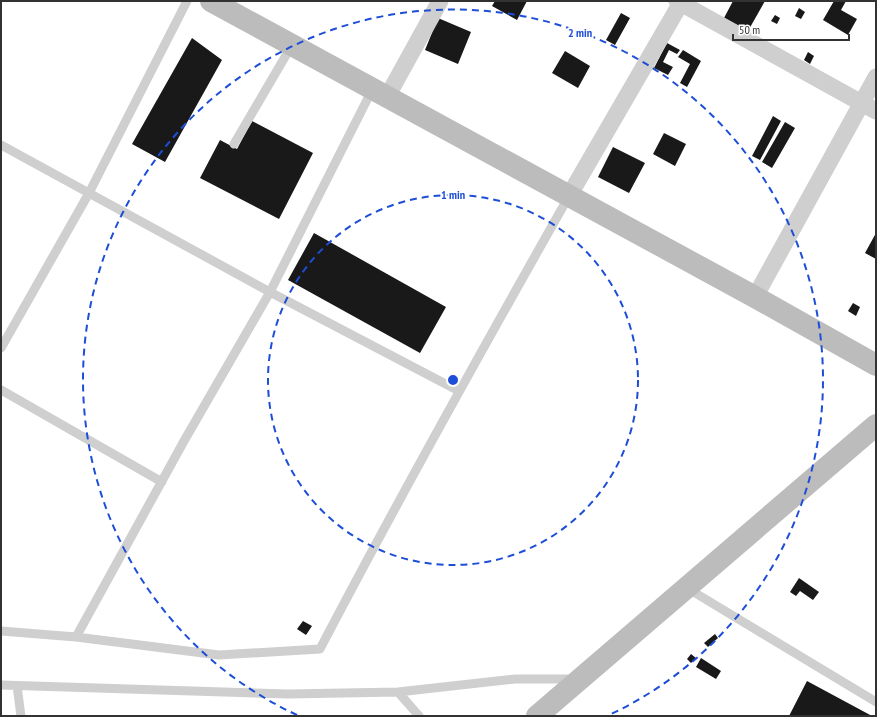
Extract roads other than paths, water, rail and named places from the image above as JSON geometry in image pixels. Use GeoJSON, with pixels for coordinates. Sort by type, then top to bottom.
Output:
{"type":"FeatureCollection","features":[{"type":"Feature","properties":{"kind":"street"},"geometry":{"type":"LineString","coordinates":[[211,1],[755,297],[876,365]]}},
{"type":"Feature","properties":{"kind":"street"},"geometry":{"type":"LineString","coordinates":[[380,93],[440,1]]}},
{"type":"Feature","properties":{"kind":"street"},"geometry":{"type":"LineString","coordinates":[[569,196],[680,2],[876,111]]}},
{"type":"Feature","properties":{"kind":"street"},"geometry":{"type":"LineString","coordinates":[[755,297],[876,77]]}},
{"type":"Feature","properties":{"kind":"street"},"geometry":{"type":"LineString","coordinates":[[537,716],[876,425]]}},
{"type":"Feature","properties":{"kind":"lane"},"geometry":{"type":"LineString","coordinates":[[1,348],[88,193],[187,1]]}},
{"type":"Feature","properties":{"kind":"lane"},"geometry":{"type":"LineString","coordinates":[[234,144],[292,45]]}},
{"type":"Feature","properties":{"kind":"lane"},"geometry":{"type":"LineString","coordinates":[[76,637],[380,93]]}},
{"type":"Feature","properties":{"kind":"lane"},"geometry":{"type":"LineString","coordinates":[[1,145],[270,292],[459,390]]}},
{"type":"Feature","properties":{"kind":"lane"},"geometry":{"type":"LineString","coordinates":[[1,631],[76,637],[220,655],[320,649],[381,532],[459,390],[569,196]]}},
{"type":"Feature","properties":{"kind":"lane"},"geometry":{"type":"LineString","coordinates":[[1,390],[162,482]]}},
{"type":"Feature","properties":{"kind":"lane"},"geometry":{"type":"LineString","coordinates":[[686,588],[876,702]]}},
{"type":"Feature","properties":{"kind":"lane"},"geometry":{"type":"LineString","coordinates":[[1,685],[288,694],[398,692],[515,679],[580,679]]}},
{"type":"Feature","properties":{"kind":"lane"},"geometry":{"type":"LineString","coordinates":[[17,686],[21,716]]}},
{"type":"Feature","properties":{"kind":"lane"},"geometry":{"type":"LineString","coordinates":[[398,692],[419,716]]}}]}
